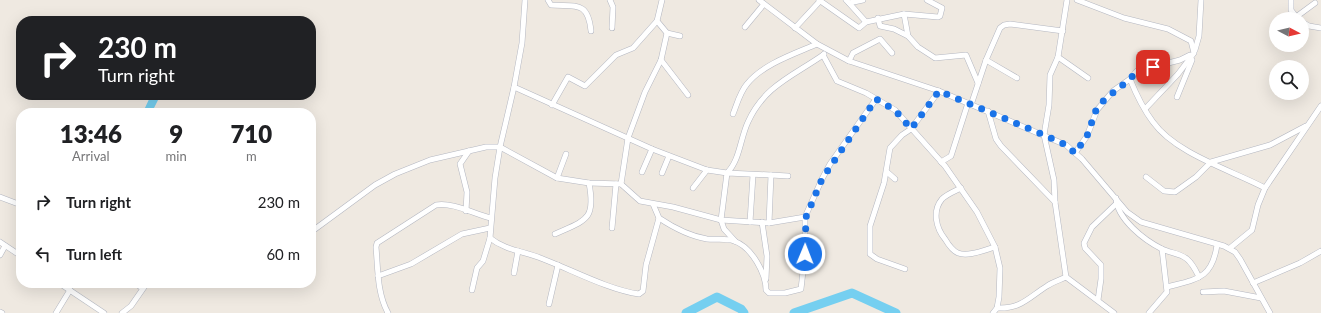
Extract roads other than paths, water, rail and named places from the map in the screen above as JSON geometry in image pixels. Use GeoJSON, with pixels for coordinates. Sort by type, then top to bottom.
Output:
{"type":"FeatureCollection","features":[{"type":"Feature","properties":{"kind":"street"},"geometry":{"type":"LineString","coordinates":[[472,290],[477,268],[483,261],[490,238],[491,218],[500,148],[522,43],[525,0]]}},
{"type":"Feature","properties":{"kind":"street"},"geometry":{"type":"LineString","coordinates":[[548,0],[551,5],[569,4],[579,7],[585,11],[590,18],[591,31]]}},
{"type":"Feature","properties":{"kind":"street"},"geometry":{"type":"LineString","coordinates":[[610,0],[613,7],[612,28]]}},
{"type":"Feature","properties":{"kind":"street"},"geometry":{"type":"LineString","coordinates":[[552,105],[568,77],[585,86],[616,55],[633,48],[657,21],[662,0]]}},
{"type":"Feature","properties":{"kind":"street"},"geometry":{"type":"LineString","coordinates":[[759,0],[817,44],[849,61],[939,91],[1066,145],[1128,212],[1141,222],[1230,248],[1240,259],[1270,313]]}},
{"type":"Feature","properties":{"kind":"street"},"geometry":{"type":"LineString","coordinates":[[795,28],[819,0],[859,28],[866,22],[878,18],[904,14],[927,18],[940,16],[942,8],[927,0]]}},
{"type":"Feature","properties":{"kind":"street"},"geometry":{"type":"LineString","coordinates":[[848,1],[863,0]]}},
{"type":"Feature","properties":{"kind":"street"},"geometry":{"type":"LineString","coordinates":[[1067,0],[1058,57],[1050,75],[1049,105],[1044,135],[1054,180],[1066,277],[1114,313]]}},
{"type":"Feature","properties":{"kind":"street"},"geometry":{"type":"LineString","coordinates":[[1077,0],[1124,18],[1174,31],[1191,42],[1194,52]]}},
{"type":"Feature","properties":{"kind":"street"},"geometry":{"type":"LineString","coordinates":[[1177,97],[1199,36],[1201,0]]}},
{"type":"Feature","properties":{"kind":"street"},"geometry":{"type":"LineString","coordinates":[[1291,0],[1291,10],[1292,12]]}},
{"type":"Feature","properties":{"kind":"street"},"geometry":{"type":"LineString","coordinates":[[848,1],[866,22]]}},
{"type":"Feature","properties":{"kind":"street"},"geometry":{"type":"LineString","coordinates":[[1304,12],[1315,3]]}},
{"type":"Feature","properties":{"kind":"street"},"geometry":{"type":"LineString","coordinates":[[745,27],[764,4]]}},
{"type":"Feature","properties":{"kind":"street"},"geometry":{"type":"LineString","coordinates":[[904,14],[908,36]]}},
{"type":"Feature","properties":{"kind":"street"},"geometry":{"type":"LineString","coordinates":[[878,18],[880,26],[894,29],[908,36],[918,47],[936,58],[966,55],[978,83]]}},
{"type":"Feature","properties":{"kind":"street"},"geometry":{"type":"LineString","coordinates":[[657,21],[667,33],[680,36]]}},
{"type":"Feature","properties":{"kind":"street"},"geometry":{"type":"LineString","coordinates":[[941,162],[951,156],[986,60],[1000,28],[1004,25],[1010,24],[1063,31]]}},
{"type":"Feature","properties":{"kind":"street"},"geometry":{"type":"LineString","coordinates":[[1309,26],[1321,28]]}},
{"type":"Feature","properties":{"kind":"street"},"geometry":{"type":"LineString","coordinates":[[612,228],[628,138],[644,92],[661,60],[667,33]]}},
{"type":"Feature","properties":{"kind":"street"},"geometry":{"type":"LineString","coordinates":[[849,61],[853,53],[880,39],[892,53]]}},
{"type":"Feature","properties":{"kind":"street"},"geometry":{"type":"LineString","coordinates":[[733,114],[740,94],[756,75],[774,64],[817,44]]}},
{"type":"Feature","properties":{"kind":"street"},"geometry":{"type":"LineString","coordinates":[[766,279],[751,253],[735,241],[724,229],[721,220],[727,174],[733,168],[747,123],[770,90],[782,80],[823,55],[828,50]]}},
{"type":"Feature","properties":{"kind":"street"},"geometry":{"type":"LineString","coordinates":[[1075,153],[1087,136],[1096,110],[1113,91],[1130,79],[1137,71],[1180,60],[1194,52]]}},
{"type":"Feature","properties":{"kind":"street"},"geometry":{"type":"LineString","coordinates":[[1145,109],[1178,74],[1194,52]]}},
{"type":"Feature","properties":{"kind":"street"},"geometry":{"type":"LineString","coordinates":[[823,55],[837,81],[866,93],[895,110],[941,162],[977,212],[998,256],[1001,281],[997,308],[993,313]]}},
{"type":"Feature","properties":{"kind":"street"},"geometry":{"type":"LineString","coordinates":[[1058,57],[1088,78]]}},
{"type":"Feature","properties":{"kind":"street"},"geometry":{"type":"LineString","coordinates":[[661,60],[688,95]]}},
{"type":"Feature","properties":{"kind":"street"},"geometry":{"type":"LineString","coordinates":[[986,60],[1017,78]]}},
{"type":"Feature","properties":{"kind":"street"},"geometry":{"type":"LineString","coordinates":[[1130,79],[1153,123],[1170,139],[1195,156],[1265,188]]}},
{"type":"Feature","properties":{"kind":"street"},"geometry":{"type":"LineString","coordinates":[[514,87],[652,149],[707,170],[727,174],[788,176]]}},
{"type":"Feature","properties":{"kind":"street"},"geometry":{"type":"LineString","coordinates":[[904,269],[877,259],[869,252],[870,226],[887,172],[890,148],[902,135],[911,129],[939,91]]}},
{"type":"Feature","properties":{"kind":"street"},"geometry":{"type":"LineString","coordinates":[[762,222],[767,256],[766,290],[769,293],[785,293],[801,289],[805,254],[806,217],[830,164],[876,99]]}},
{"type":"Feature","properties":{"kind":"street"},"geometry":{"type":"LineString","coordinates":[[1230,248],[1252,230],[1258,205],[1265,188],[1321,106]]}},
{"type":"Feature","properties":{"kind":"street"},"geometry":{"type":"LineString","coordinates":[[988,111],[996,138],[1001,146],[1056,202]]}},
{"type":"Feature","properties":{"kind":"street"},"geometry":{"type":"LineString","coordinates":[[1146,177],[1164,191],[1175,192],[1196,177],[1211,162],[1270,145],[1306,126]]}},
{"type":"Feature","properties":{"kind":"street"},"geometry":{"type":"LineString","coordinates":[[316,228],[362,194],[395,174],[430,160],[486,148],[500,148],[557,178],[589,183],[619,184],[633,197],[653,204],[674,207],[721,220],[769,223],[806,217]]}},
{"type":"Feature","properties":{"kind":"street"},"geometry":{"type":"LineString","coordinates":[[642,172],[652,149]]}},
{"type":"Feature","properties":{"kind":"street"},"geometry":{"type":"LineString","coordinates":[[466,211],[467,192],[460,164],[469,151]]}},
{"type":"Feature","properties":{"kind":"street"},"geometry":{"type":"LineString","coordinates":[[557,178],[566,154]]}},
{"type":"Feature","properties":{"kind":"street"},"geometry":{"type":"LineString","coordinates":[[662,173],[669,156]]}},
{"type":"Feature","properties":{"kind":"street"},"geometry":{"type":"LineString","coordinates":[[693,188],[707,170]]}},
{"type":"Feature","properties":{"kind":"street"},"geometry":{"type":"LineString","coordinates":[[887,172],[895,179]]}},
{"type":"Feature","properties":{"kind":"street"},"geometry":{"type":"LineString","coordinates":[[750,222],[754,175]]}},
{"type":"Feature","properties":{"kind":"street"},"geometry":{"type":"LineString","coordinates":[[769,223],[770,176]]}},
{"type":"Feature","properties":{"kind":"street"},"geometry":{"type":"LineString","coordinates":[[555,234],[585,220],[590,213],[592,202],[589,183]]}},
{"type":"Feature","properties":{"kind":"street"},"geometry":{"type":"LineString","coordinates":[[961,188],[945,197],[939,205],[936,222],[941,234],[956,252],[959,253],[967,254],[995,247]]}},
{"type":"Feature","properties":{"kind":"street"},"geometry":{"type":"LineString","coordinates":[[0,197],[16,203]]}},
{"type":"Feature","properties":{"kind":"street"},"geometry":{"type":"LineString","coordinates":[[1116,198],[1116,204],[1126,222],[1136,232],[1162,249],[1175,252],[1187,259],[1199,277]]}},
{"type":"Feature","properties":{"kind":"street"},"geometry":{"type":"LineString","coordinates":[[653,204],[659,218],[678,230],[693,236],[707,239],[735,241]]}},
{"type":"Feature","properties":{"kind":"street"},"geometry":{"type":"LineString","coordinates":[[1098,300],[1101,265],[1085,248],[1084,243],[1092,227],[1116,204]]}},
{"type":"Feature","properties":{"kind":"street"},"geometry":{"type":"LineString","coordinates":[[388,313],[381,297],[378,276],[377,243],[436,205],[453,205],[466,211],[491,218]]}},
{"type":"Feature","properties":{"kind":"street"},"geometry":{"type":"LineString","coordinates":[[490,238],[499,246],[518,251],[609,285],[638,294],[643,291],[646,265],[659,218]]}},
{"type":"Feature","properties":{"kind":"street"},"geometry":{"type":"LineString","coordinates":[[378,276],[411,264],[462,234],[490,228]]}},
{"type":"Feature","properties":{"kind":"street"},"geometry":{"type":"LineString","coordinates":[[0,242],[16,253]]}},
{"type":"Feature","properties":{"kind":"street"},"geometry":{"type":"LineString","coordinates":[[1167,287],[1199,277],[1212,268],[1217,245]]}},
{"type":"Feature","properties":{"kind":"street"},"geometry":{"type":"LineString","coordinates":[[0,255],[5,246]]}},
{"type":"Feature","properties":{"kind":"street"},"geometry":{"type":"LineString","coordinates":[[1149,313],[1165,296],[1167,287],[1162,249]]}},
{"type":"Feature","properties":{"kind":"street"},"geometry":{"type":"LineString","coordinates":[[514,273],[518,251]]}},
{"type":"Feature","properties":{"kind":"street"},"geometry":{"type":"LineString","coordinates":[[1253,283],[1318,256],[1321,251]]}},
{"type":"Feature","properties":{"kind":"street"},"geometry":{"type":"LineString","coordinates":[[549,304],[558,265]]}},
{"type":"Feature","properties":{"kind":"street"},"geometry":{"type":"LineString","coordinates":[[997,308],[1007,308],[1019,305],[1049,285],[1066,277]]}},
{"type":"Feature","properties":{"kind":"street"},"geometry":{"type":"LineString","coordinates":[[67,288],[104,313]]}},
{"type":"Feature","properties":{"kind":"street"},"geometry":{"type":"LineString","coordinates":[[122,313],[131,306],[142,288]]}},
{"type":"Feature","properties":{"kind":"street"},"geometry":{"type":"LineString","coordinates":[[56,313],[70,290]]}},
{"type":"Feature","properties":{"kind":"street"},"geometry":{"type":"LineString","coordinates":[[1203,292],[1224,291],[1261,298]]}},
{"type":"Feature","properties":{"kind":"water"},"geometry":{"type":"Polygon","coordinates":[[[149,100],[158,100],[154,108],[145,108],[149,100]]]}},
{"type":"Feature","properties":{"kind":"waterway"},"geometry":{"type":"LineString","coordinates":[[794,313],[852,293],[896,313]]}},
{"type":"Feature","properties":{"kind":"waterway"},"geometry":{"type":"LineString","coordinates":[[686,313],[717,297],[741,309],[744,313]]}}]}
